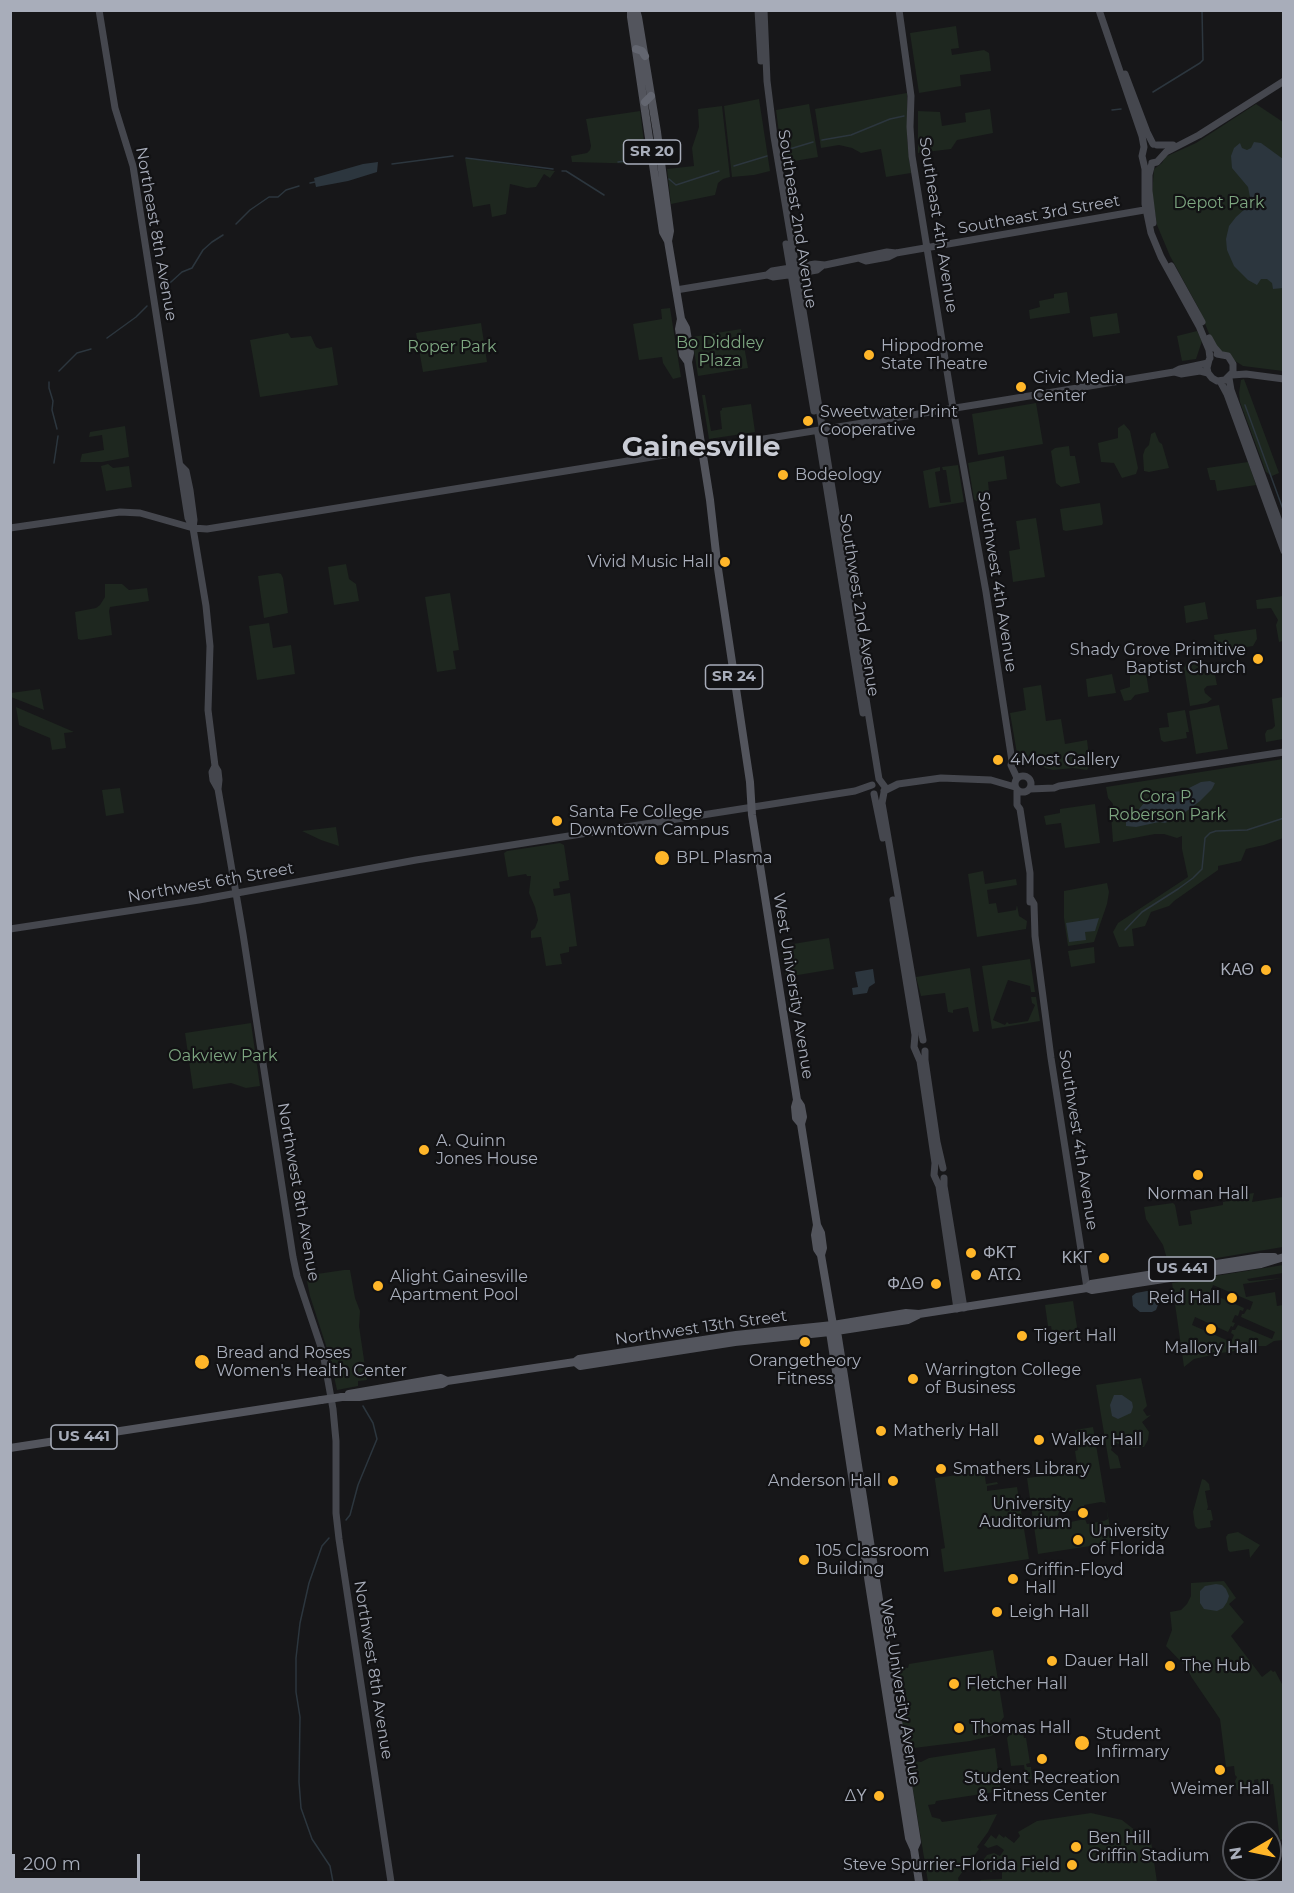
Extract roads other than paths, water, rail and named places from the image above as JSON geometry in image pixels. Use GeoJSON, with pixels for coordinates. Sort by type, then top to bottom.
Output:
{"type":"FeatureCollection","features":[{"type":"Feature","properties":{"kind":"highway"},"geometry":{"type":"LineString","coordinates":[[636,49],[642,51],[645,56]]}},
{"type":"Feature","properties":{"kind":"main road","name":"SR 20"},"geometry":{"type":"LineString","coordinates":[[634,10],[636,49],[648,99]]}},
{"type":"Feature","properties":{"kind":"main road","name":"SR 20"},"geometry":{"type":"LineString","coordinates":[[634,10],[645,56],[663,232],[668,241],[681,319],[686,328],[690,353],[688,362],[702,449]]}},
{"type":"Feature","properties":{"kind":"main road","name":"West University Avenue"},"geometry":{"type":"LineString","coordinates":[[702,449],[752,807],[797,1100],[803,1117],[801,1124],[817,1225],[815,1235],[817,1249],[821,1255],[916,1842],[914,1849],[919,1882]]}},
{"type":"Feature","properties":{"kind":"main road","name":"US 441"},"geometry":{"type":"LineString","coordinates":[[833,1329],[908,1320],[919,1314],[1087,1288],[1091,1284],[1261,1257],[1281,1257]]}},
{"type":"Feature","properties":{"kind":"main road","name":"Northwest 13th Street"},"geometry":{"type":"LineString","coordinates":[[10,1448],[342,1397],[358,1392],[441,1378],[447,1381],[575,1362],[580,1366],[833,1329]]}},
{"type":"Feature","properties":{"kind":"street","name":"Northeast 8th Avenue"},"geometry":{"type":"LineString","coordinates":[[99,10],[115,108],[133,166],[180,465],[186,471],[188,480],[194,520],[192,528]]}},
{"type":"Feature","properties":{"kind":"street","name":"Southeast 2nd Avenue"},"geometry":{"type":"LineString","coordinates":[[758,10],[765,103],[819,430]]}},
{"type":"Feature","properties":{"kind":"street","name":"Southeast 2nd Avenue"},"geometry":{"type":"LineString","coordinates":[[764,10],[767,81],[779,183]]}},
{"type":"Feature","properties":{"kind":"street","name":"Southeast 4th Avenue"},"geometry":{"type":"LineString","coordinates":[[899,10],[911,96],[912,156],[953,408]]}},
{"type":"Feature","properties":{"kind":"street"},"geometry":{"type":"LineString","coordinates":[[1099,10],[1144,147],[1142,151],[1148,209],[1156,247],[1200,326],[1209,350],[1208,373]]}},
{"type":"Feature","properties":{"kind":"street"},"geometry":{"type":"LineString","coordinates":[[1119,68],[1125,75],[1145,128],[1155,145],[1161,150],[1161,156]]}},
{"type":"Feature","properties":{"kind":"street"},"geometry":{"type":"LineString","coordinates":[[1152,164],[1166,152],[1185,143],[1284,81]]}},
{"type":"Feature","properties":{"kind":"street"},"geometry":{"type":"LineString","coordinates":[[1144,147],[1185,143]]}},
{"type":"Feature","properties":{"kind":"street"},"geometry":{"type":"LineString","coordinates":[[1144,160],[1152,164]]}},
{"type":"Feature","properties":{"kind":"street"},"geometry":{"type":"LineString","coordinates":[[1152,164],[1148,209],[1165,255],[1198,312],[1212,344],[1220,354],[1228,356],[1233,364],[1244,369],[1284,377]]}},
{"type":"Feature","properties":{"kind":"street","name":"Southeast 3rd Street"},"geometry":{"type":"LineString","coordinates":[[676,290],[767,275],[772,271],[793,271],[815,264],[822,266],[861,259],[866,261],[927,247],[1148,209]]}},
{"type":"Feature","properties":{"kind":"street"},"geometry":{"type":"LineString","coordinates":[[10,528],[120,512],[159,517],[192,528],[207,529],[1174,372],[1220,354]]}},
{"type":"Feature","properties":{"kind":"street"},"geometry":{"type":"LineString","coordinates":[[1233,364],[1230,376],[1231,390],[1284,535]]}},
{"type":"Feature","properties":{"kind":"street"},"geometry":{"type":"LineString","coordinates":[[1174,372],[1181,374],[1200,371],[1220,381],[1230,376],[1246,374],[1284,377]]}},
{"type":"Feature","properties":{"kind":"street"},"geometry":{"type":"LineString","coordinates":[[1220,381],[1227,394],[1284,551]]}},
{"type":"Feature","properties":{"kind":"street","name":"Southwest 4th Avenue"},"geometry":{"type":"LineString","coordinates":[[953,408],[986,592],[1012,768],[1021,784],[1017,805],[1020,809],[1028,858],[1042,995],[1087,1288]]}},
{"type":"Feature","properties":{"kind":"street","name":"Southwest 2nd Avenue"},"geometry":{"type":"LineString","coordinates":[[819,430],[852,612],[857,662]]}},
{"type":"Feature","properties":{"kind":"street","name":"Southwest 2nd Avenue"},"geometry":{"type":"LineString","coordinates":[[819,430],[878,788],[885,846],[919,1041]]}},
{"type":"Feature","properties":{"kind":"street","name":"Northwest 8th Avenue"},"geometry":{"type":"LineString","coordinates":[[192,528],[209,628],[208,710],[215,765],[212,772],[213,780],[218,789],[246,950],[293,1257],[300,1286],[323,1353],[333,1409],[339,1539],[391,1882]]}},
{"type":"Feature","properties":{"kind":"street","name":"Northwest 6th Street"},"geometry":{"type":"LineString","coordinates":[[10,928],[187,902],[416,860],[916,781],[991,780],[1048,789],[1284,752]]}},
{"type":"Feature","properties":{"kind":"street"},"geometry":{"type":"LineString","coordinates":[[941,1179],[946,1172],[939,1152],[924,1060],[921,1052],[914,1047],[919,1041],[927,1045],[921,1052],[935,1162],[934,1174],[941,1179],[944,1186],[960,1308]]}},
{"type":"Feature","properties":{"kind":"street"},"geometry":{"type":"LineString","coordinates":[[935,1170],[939,1167],[943,1168]]}},
{"type":"Feature","properties":{"kind":"waterway"},"geometry":{"type":"LineString","coordinates":[[1153,92],[1203,60],[1202,10]]}},
{"type":"Feature","properties":{"kind":"waterway"},"geometry":{"type":"LineString","coordinates":[[1112,110],[1121,109]]}},
{"type":"Feature","properties":{"kind":"waterway"},"geometry":{"type":"LineString","coordinates":[[822,140],[851,135],[890,119],[904,116]]}},
{"type":"Feature","properties":{"kind":"waterway"},"geometry":{"type":"LineString","coordinates":[[783,151],[813,142]]}},
{"type":"Feature","properties":{"kind":"waterway"},"geometry":{"type":"LineString","coordinates":[[392,164],[453,156]]}},
{"type":"Feature","properties":{"kind":"waterway"},"geometry":{"type":"LineString","coordinates":[[734,166],[767,156]]}},
{"type":"Feature","properties":{"kind":"waterway"},"geometry":{"type":"LineString","coordinates":[[466,158],[553,169]]}},
{"type":"Feature","properties":{"kind":"waterway"},"geometry":{"type":"LineString","coordinates":[[618,162],[644,158]]}},
{"type":"Feature","properties":{"kind":"waterway"},"geometry":{"type":"LineString","coordinates":[[562,171],[566,171],[604,195]]}},
{"type":"Feature","properties":{"kind":"waterway"},"geometry":{"type":"LineString","coordinates":[[669,179],[676,185],[719,171]]}},
{"type":"Feature","properties":{"kind":"waterway"},"geometry":{"type":"LineString","coordinates":[[310,183],[315,182]]}},
{"type":"Feature","properties":{"kind":"waterway"},"geometry":{"type":"LineString","coordinates":[[236,224],[250,210],[269,197],[278,197],[286,190],[299,186]]}},
{"type":"Feature","properties":{"kind":"waterway"},"geometry":{"type":"LineString","coordinates":[[161,291],[182,272],[192,268],[203,250],[223,235]]}},
{"type":"Feature","properties":{"kind":"waterway"},"geometry":{"type":"LineString","coordinates":[[107,338],[147,306]]}},
{"type":"Feature","properties":{"kind":"waterway"},"geometry":{"type":"LineString","coordinates":[[59,371],[77,353],[91,349]]}},
{"type":"Feature","properties":{"kind":"waterway"},"geometry":{"type":"LineString","coordinates":[[49,382],[57,429]]}},
{"type":"Feature","properties":{"kind":"waterway"},"geometry":{"type":"LineString","coordinates":[[1245,405],[1284,512]]}},
{"type":"Feature","properties":{"kind":"waterway"},"geometry":{"type":"LineString","coordinates":[[54,463],[58,436]]}},
{"type":"Feature","properties":{"kind":"waterway"},"geometry":{"type":"LineString","coordinates":[[1125,930],[1142,912],[1178,889],[1202,869],[1205,838],[1210,833],[1247,830],[1284,818]]}},
{"type":"Feature","properties":{"kind":"waterway"},"geometry":{"type":"LineString","coordinates":[[346,1520],[350,1515],[358,1485],[377,1439],[373,1423],[363,1406]]}},
{"type":"Feature","properties":{"kind":"waterway"},"geometry":{"type":"LineString","coordinates":[[329,1538],[322,1546],[309,1583],[300,1623],[296,1658],[296,1692],[300,1717],[301,1808],[312,1839],[330,1866],[333,1882]]}},
{"type":"Feature","properties":{"kind":"place","name":"Hippodrome State Theatre"},"geometry":{"type":"Point","coordinates":[869,355]}},
{"type":"Feature","properties":{"kind":"place","name":"Civic Media Center"},"geometry":{"type":"Point","coordinates":[1021,387]}},
{"type":"Feature","properties":{"kind":"place","name":"Sweetwater Print Cooperative"},"geometry":{"type":"Point","coordinates":[808,421]}},
{"type":"Feature","properties":{"kind":"place","name":"Bodeology"},"geometry":{"type":"Point","coordinates":[783,475]}},
{"type":"Feature","properties":{"kind":"place","name":"Vivid Music Hall"},"geometry":{"type":"Point","coordinates":[725,562]}},
{"type":"Feature","properties":{"kind":"place","name":"Shady Grove Primitive Baptist Church"},"geometry":{"type":"Point","coordinates":[1258,659]}},
{"type":"Feature","properties":{"kind":"place","name":"4Most Gallery"},"geometry":{"type":"Point","coordinates":[998,760]}},
{"type":"Feature","properties":{"kind":"place","name":"Santa Fe College Downtown Campus"},"geometry":{"type":"Point","coordinates":[557,821]}},
{"type":"Feature","properties":{"kind":"place","name":"BPL Plasma"},"geometry":{"type":"Point","coordinates":[662,858]}},
{"type":"Feature","properties":{"kind":"place","name":"ΚΑΘ"},"geometry":{"type":"Point","coordinates":[1266,970]}},
{"type":"Feature","properties":{"kind":"place","name":"A. Quinn Jones House"},"geometry":{"type":"Point","coordinates":[424,1150]}},
{"type":"Feature","properties":{"kind":"place","name":"Norman Hall"},"geometry":{"type":"Point","coordinates":[1198,1175]}},
{"type":"Feature","properties":{"kind":"place","name":"ΦΚΤ"},"geometry":{"type":"Point","coordinates":[971,1253]}},
{"type":"Feature","properties":{"kind":"place","name":"ΚΚΓ"},"geometry":{"type":"Point","coordinates":[1104,1258]}},
{"type":"Feature","properties":{"kind":"place","name":"ΑΤΩ"},"geometry":{"type":"Point","coordinates":[976,1275]}},
{"type":"Feature","properties":{"kind":"place","name":"ΦΔΘ"},"geometry":{"type":"Point","coordinates":[936,1284]}},
{"type":"Feature","properties":{"kind":"place","name":"Alight Gainesville Apartment Pool"},"geometry":{"type":"Point","coordinates":[378,1286]}},
{"type":"Feature","properties":{"kind":"place","name":"Reid Hall"},"geometry":{"type":"Point","coordinates":[1232,1298]}},
{"type":"Feature","properties":{"kind":"place","name":"Mallory Hall"},"geometry":{"type":"Point","coordinates":[1211,1329]}},
{"type":"Feature","properties":{"kind":"place","name":"Tigert Hall"},"geometry":{"type":"Point","coordinates":[1022,1336]}},
{"type":"Feature","properties":{"kind":"place","name":"Orangetheory Fitness"},"geometry":{"type":"Point","coordinates":[805,1342]}},
{"type":"Feature","properties":{"kind":"place","name":"Bread and Roses Women's Health Center"},"geometry":{"type":"Point","coordinates":[202,1362]}},
{"type":"Feature","properties":{"kind":"place","name":"Warrington College of Business"},"geometry":{"type":"Point","coordinates":[913,1379]}},
{"type":"Feature","properties":{"kind":"place","name":"Matherly Hall"},"geometry":{"type":"Point","coordinates":[881,1431]}},
{"type":"Feature","properties":{"kind":"place","name":"Walker Hall"},"geometry":{"type":"Point","coordinates":[1039,1440]}},
{"type":"Feature","properties":{"kind":"place","name":"Smathers Library"},"geometry":{"type":"Point","coordinates":[941,1469]}},
{"type":"Feature","properties":{"kind":"place","name":"Anderson Hall"},"geometry":{"type":"Point","coordinates":[893,1481]}},
{"type":"Feature","properties":{"kind":"place","name":"University Auditorium"},"geometry":{"type":"Point","coordinates":[1083,1513]}},
{"type":"Feature","properties":{"kind":"place","name":"University of Florida"},"geometry":{"type":"Point","coordinates":[1078,1540]}},
{"type":"Feature","properties":{"kind":"place","name":"105 Classroom Building"},"geometry":{"type":"Point","coordinates":[804,1560]}},
{"type":"Feature","properties":{"kind":"place","name":"Griffin-Floyd Hall"},"geometry":{"type":"Point","coordinates":[1013,1579]}},
{"type":"Feature","properties":{"kind":"place","name":"Leigh Hall"},"geometry":{"type":"Point","coordinates":[997,1612]}},
{"type":"Feature","properties":{"kind":"place","name":"Dauer Hall"},"geometry":{"type":"Point","coordinates":[1052,1661]}},
{"type":"Feature","properties":{"kind":"place","name":"The Hub"},"geometry":{"type":"Point","coordinates":[1170,1666]}},
{"type":"Feature","properties":{"kind":"place","name":"Fletcher Hall"},"geometry":{"type":"Point","coordinates":[954,1684]}},
{"type":"Feature","properties":{"kind":"place","name":"Thomas Hall"},"geometry":{"type":"Point","coordinates":[959,1728]}},
{"type":"Feature","properties":{"kind":"place","name":"Student Infirmary"},"geometry":{"type":"Point","coordinates":[1082,1743]}},
{"type":"Feature","properties":{"kind":"place","name":"Student Recreation & Fitness Center"},"geometry":{"type":"Point","coordinates":[1042,1759]}},
{"type":"Feature","properties":{"kind":"place","name":"Weimer Hall"},"geometry":{"type":"Point","coordinates":[1220,1770]}},
{"type":"Feature","properties":{"kind":"place","name":"ΔΥ"},"geometry":{"type":"Point","coordinates":[879,1796]}},
{"type":"Feature","properties":{"kind":"place","name":"Ben Hill Griffin Stadium"},"geometry":{"type":"Point","coordinates":[1076,1847]}},
{"type":"Feature","properties":{"kind":"place","name":"Steve Spurrier-Florida Field"},"geometry":{"type":"Point","coordinates":[1072,1865]}},
{"type":"Feature","properties":{"kind":"district","name":"Gainesville"},"geometry":{"type":"Point","coordinates":[701,448]}},
{"type":"Feature","properties":{"kind":"park label","name":"Depot Park"},"geometry":{"type":"Point","coordinates":[1219,203]}},
{"type":"Feature","properties":{"kind":"park label","name":"Roper Park"},"geometry":{"type":"Point","coordinates":[452,347]}},
{"type":"Feature","properties":{"kind":"park label","name":"Bo Diddley Plaza"},"geometry":{"type":"Point","coordinates":[720,352]}},
{"type":"Feature","properties":{"kind":"park label","name":"Cora P. Roberson Park"},"geometry":{"type":"Point","coordinates":[1167,806]}},
{"type":"Feature","properties":{"kind":"park label","name":"Oakview Park"},"geometry":{"type":"Point","coordinates":[223,1056]}}]}
